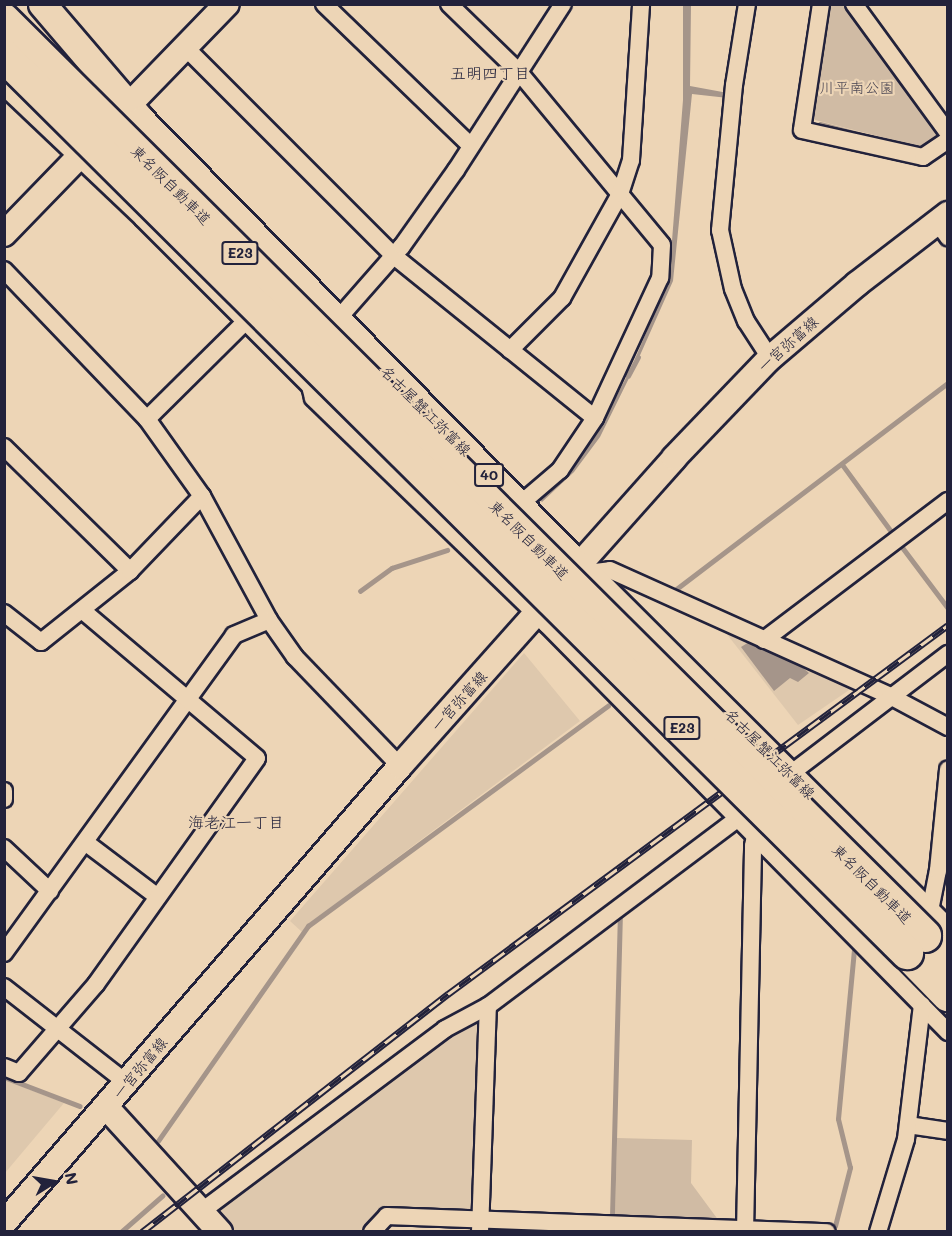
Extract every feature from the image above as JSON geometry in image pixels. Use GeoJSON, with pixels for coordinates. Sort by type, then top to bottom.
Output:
{"type":"FeatureCollection","features":[{"type":"Feature","properties":{"kind":"highway","name":"東名阪自動車道"},"geometry":{"type":"LineString","coordinates":[[4,20],[467,478],[948,961]]}},
{"type":"Feature","properties":{"kind":"highway","name":"東名阪自動車道"},"geometry":{"type":"LineString","coordinates":[[4,56],[935,1000]]}},
{"type":"Feature","properties":{"kind":"main road","name":"名古屋蟹江弥富線"},"geometry":{"type":"LineString","coordinates":[[42,4],[129,107],[582,569],[938,925]]}},
{"type":"Feature","properties":{"kind":"main road"},"geometry":{"type":"LineString","coordinates":[[4,234],[227,4]]}},
{"type":"Feature","properties":{"kind":"main road","name":"一宮弥富線"},"geometry":{"type":"LineString","coordinates":[[4,1223],[107,1108],[400,766],[536,614],[582,569],[770,358],[857,284],[944,224]]}},
{"type":"Feature","properties":{"kind":"main road"},"geometry":{"type":"LineString","coordinates":[[107,1108],[220,1232]]}},
{"type":"Feature","properties":{"kind":"street"},"geometry":{"type":"LineString","coordinates":[[324,4],[471,146]]}},
{"type":"Feature","properties":{"kind":"street"},"geometry":{"type":"LineString","coordinates":[[449,4],[519,72],[662,245],[660,278],[595,418],[560,470],[519,505]]}},
{"type":"Feature","properties":{"kind":"street"},"geometry":{"type":"LineString","coordinates":[[337,320],[394,256],[471,146],[562,4]]}},
{"type":"Feature","properties":{"kind":"street"},"geometry":{"type":"LineString","coordinates":[[510,350],[562,298],[620,194],[631,160],[641,4]]}},
{"type":"Feature","properties":{"kind":"street"},"geometry":{"type":"LineString","coordinates":[[747,4],[734,85],[720,230],[734,289],[746,321],[770,358]]}},
{"type":"Feature","properties":{"kind":"street"},"geometry":{"type":"LineString","coordinates":[[821,4],[802,130],[923,157],[948,140]]}},
{"type":"Feature","properties":{"kind":"street"},"geometry":{"type":"LineString","coordinates":[[854,4],[948,133]]}},
{"type":"Feature","properties":{"kind":"street"},"geometry":{"type":"LineString","coordinates":[[186,48],[394,256],[595,418]]}},
{"type":"Feature","properties":{"kind":"street"},"geometry":{"type":"LineString","coordinates":[[4,87],[310,386],[313,398],[536,614],[755,836],[935,1000],[948,1032]]}},
{"type":"Feature","properties":{"kind":"street"},"geometry":{"type":"LineString","coordinates":[[4,270],[147,418],[202,496],[269,620],[295,657],[400,766]]}},
{"type":"Feature","properties":{"kind":"street"},"geometry":{"type":"LineString","coordinates":[[147,418],[245,322]]}},
{"type":"Feature","properties":{"kind":"street"},"geometry":{"type":"LineString","coordinates":[[313,398],[359,343]]}},
{"type":"Feature","properties":{"kind":"street"},"geometry":{"type":"LineString","coordinates":[[4,447],[130,571]]}},
{"type":"Feature","properties":{"kind":"street"},"geometry":{"type":"LineString","coordinates":[[5,616],[41,642],[130,571],[202,496]]}},
{"type":"Feature","properties":{"kind":"street"},"geometry":{"type":"LineString","coordinates":[[764,640],[948,501]]}},
{"type":"Feature","properties":{"kind":"street"},"geometry":{"type":"LineString","coordinates":[[582,569],[610,570],[890,696],[948,727]]}},
{"type":"Feature","properties":{"kind":"street"},"geometry":{"type":"LineString","coordinates":[[4,1067],[19,1073],[96,984],[257,758],[81,610]]}},
{"type":"Feature","properties":{"kind":"street"},"geometry":{"type":"LineString","coordinates":[[4,953],[234,635],[269,620]]}},
{"type":"Feature","properties":{"kind":"street"},"geometry":{"type":"LineString","coordinates":[[202,1211],[445,1029],[489,1006],[738,819],[789,774],[948,654]]}},
{"type":"Feature","properties":{"kind":"street"},"geometry":{"type":"LineString","coordinates":[[938,925],[938,870],[948,769]]}},
{"type":"Feature","properties":{"kind":"street"},"geometry":{"type":"LineString","coordinates":[[4,791],[4,799]]}},
{"type":"Feature","properties":{"kind":"street"},"geometry":{"type":"LineString","coordinates":[[746,1230],[752,857],[755,836]]}},
{"type":"Feature","properties":{"kind":"street"},"geometry":{"type":"LineString","coordinates":[[85,842],[158,897]]}},
{"type":"Feature","properties":{"kind":"street"},"geometry":{"type":"LineString","coordinates":[[4,848],[50,891]]}},
{"type":"Feature","properties":{"kind":"street"},"geometry":{"type":"LineString","coordinates":[[4,987],[127,1083]]}},
{"type":"Feature","properties":{"kind":"street"},"geometry":{"type":"LineString","coordinates":[[878,1232],[894,1186],[935,1000]]}},
{"type":"Feature","properties":{"kind":"street"},"geometry":{"type":"LineString","coordinates":[[480,1225],[489,1006]]}},
{"type":"Feature","properties":{"kind":"street"},"geometry":{"type":"LineString","coordinates":[[908,1125],[948,1131]]}},
{"type":"Feature","properties":{"kind":"street"},"geometry":{"type":"LineString","coordinates":[[372,1232],[387,1216],[480,1225],[827,1232]]}},
{"type":"Feature","properties":{"kind":"shaded area"},"geometry":{"type":"Polygon","coordinates":[[[683,5],[691,5],[690,86],[728,93],[728,98],[692,94],[673,281],[637,362],[635,359],[669,279],[683,100],[683,5]]]}},
{"type":"Feature","properties":{"kind":"shaded area"},"geometry":{"type":"Polygon","coordinates":[[[630,370],[632,372],[600,437],[574,472],[542,502],[540,500],[571,469],[597,434],[630,370]]]}},
{"type":"Feature","properties":{"kind":"shaded area"},"geometry":{"type":"Polygon","coordinates":[[[722,628],[855,686],[798,725],[722,628]]]}},
{"type":"Feature","properties":{"kind":"shaded area"},"geometry":{"type":"Polygon","coordinates":[[[749,642],[809,673],[798,682],[790,678],[774,691],[741,647],[749,642]]]}},
{"type":"Feature","properties":{"kind":"shaded area"},"geometry":{"type":"Polygon","coordinates":[[[524,653],[580,721],[307,925],[302,932],[290,921],[524,653]]]}},
{"type":"Feature","properties":{"kind":"shaded area"},"geometry":{"type":"Polygon","coordinates":[[[476,1022],[481,1027],[476,1207],[469,1212],[383,1211],[364,1231],[234,1232],[218,1211],[219,1205],[436,1042],[476,1022]]]}},
{"type":"Feature","properties":{"kind":"shaded area"},"geometry":{"type":"Polygon","coordinates":[[[4,1080],[64,1103],[5,1173],[4,1080]]]}},
{"type":"Feature","properties":{"kind":"green space","name":"川平南公園"},"geometry":{"type":"Polygon","coordinates":[[[828,5],[846,5],[940,130],[939,136],[924,148],[815,120],[811,116],[828,5]]]}},
{"type":"Feature","properties":{"kind":"green space"},"geometry":{"type":"Polygon","coordinates":[[[617,1138],[692,1140],[691,1183],[719,1221],[615,1220],[617,1138]]]}},
{"type":"Feature","properties":{"kind":"waterway"},"geometry":{"type":"LineString","coordinates":[[820,124],[874,138]]}},
{"type":"Feature","properties":{"kind":"waterway"},"geometry":{"type":"LineString","coordinates":[[628,376],[638,357]]}},
{"type":"Feature","properties":{"kind":"waterway"},"geometry":{"type":"LineString","coordinates":[[675,590],[948,383]]}},
{"type":"Feature","properties":{"kind":"waterway"},"geometry":{"type":"LineString","coordinates":[[842,464],[894,535]]}},
{"type":"Feature","properties":{"kind":"waterway"},"geometry":{"type":"LineString","coordinates":[[900,544],[948,608]]}},
{"type":"Feature","properties":{"kind":"waterway"},"geometry":{"type":"LineString","coordinates":[[360,591],[392,568],[447,550]]}},
{"type":"Feature","properties":{"kind":"waterway"},"geometry":{"type":"LineString","coordinates":[[158,1141],[308,926],[608,706]]}},
{"type":"Feature","properties":{"kind":"waterway"},"geometry":{"type":"LineString","coordinates":[[612,1217],[620,918]]}},
{"type":"Feature","properties":{"kind":"waterway"},"geometry":{"type":"LineString","coordinates":[[835,1226],[850,1168],[838,1119],[854,950]]}},
{"type":"Feature","properties":{"kind":"waterway"},"geometry":{"type":"LineString","coordinates":[[4,1077],[80,1106]]}},
{"type":"Feature","properties":{"kind":"waterway"},"geometry":{"type":"LineString","coordinates":[[121,1232],[162,1196]]}},
{"type":"Feature","properties":{"kind":"railway"},"geometry":{"type":"LineString","coordinates":[[142,1232],[448,994],[948,625]]}},
{"type":"Feature","properties":{"kind":"district","name":"五明四丁目"},"geometry":{"type":"Point","coordinates":[490,73]}},
{"type":"Feature","properties":{"kind":"district","name":"海老江一丁目"},"geometry":{"type":"Point","coordinates":[236,822]}}]}
